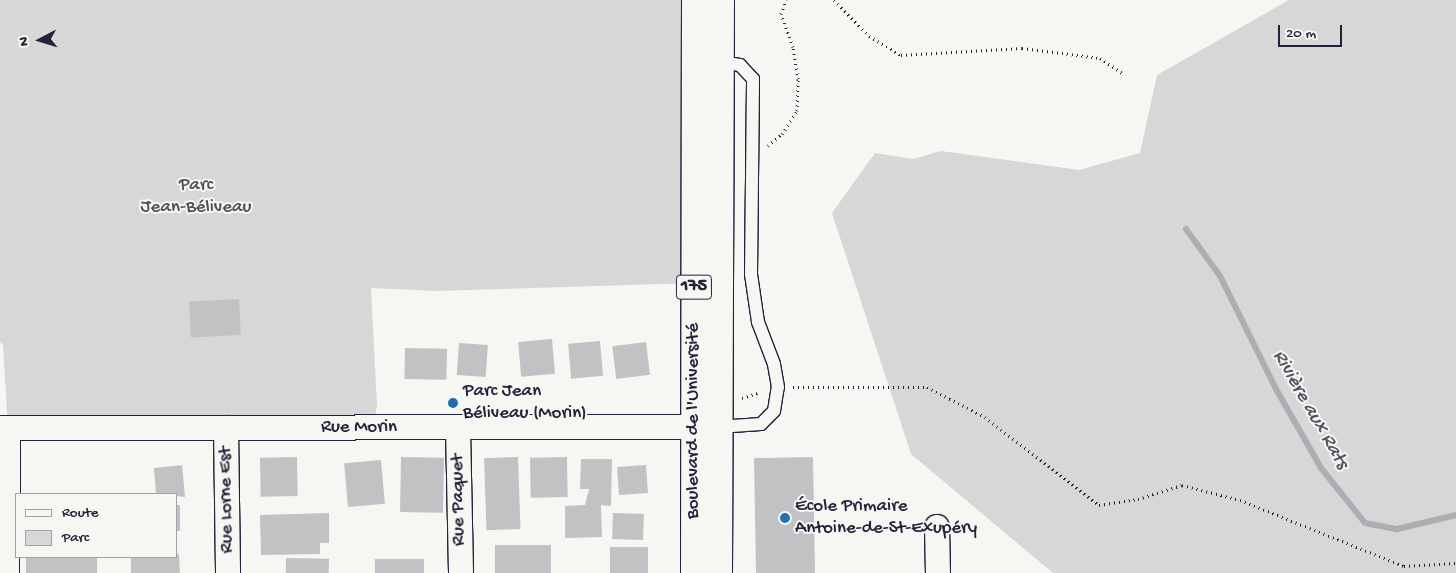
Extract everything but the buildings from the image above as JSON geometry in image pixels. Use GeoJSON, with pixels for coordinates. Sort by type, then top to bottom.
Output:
{"type":"FeatureCollection","features":[{"type":"Feature","properties":{"kind":"main road","name":"Boulevard de l'Université"},"geometry":{"type":"LineString","coordinates":[[696,0],[706,427],[718,573]]}},
{"type":"Feature","properties":{"kind":"main road","name":"Boulevard de l'Université"},"geometry":{"type":"LineString","coordinates":[[695,573],[706,427],[720,62],[720,0]]}},
{"type":"Feature","properties":{"kind":"street","name":"Rue Morin"},"geometry":{"type":"LineString","coordinates":[[4,428],[706,427]]}},
{"type":"Feature","properties":{"kind":"street"},"geometry":{"type":"LineString","coordinates":[[4,428],[7,573]]}},
{"type":"Feature","properties":{"kind":"street","name":"Rue Lorne Est"},"geometry":{"type":"LineString","coordinates":[[226,428],[228,573]]}},
{"type":"Feature","properties":{"kind":"street","name":"Rue Paquet"},"geometry":{"type":"LineString","coordinates":[[458,428],[460,573]]}},
{"type":"Feature","properties":{"kind":"street"},"geometry":{"type":"LineString","coordinates":[[937,527],[938,573]]}},
{"type":"Feature","properties":{"kind":"lane"},"geometry":{"type":"LineString","coordinates":[[706,427],[761,424],[774,411],[778,387],[774,364],[758,322],[750,274],[753,79],[740,65],[720,62]]}},
{"type":"Feature","properties":{"kind":"path"},"geometry":{"type":"LineString","coordinates":[[751,157],[782,134],[797,111],[798,80],[793,47],[781,14],[786,0]]}},
{"type":"Feature","properties":{"kind":"path"},"geometry":{"type":"LineString","coordinates":[[834,0],[869,36],[901,55],[1022,48],[1100,58],[1124,74]]}},
{"type":"Feature","properties":{"kind":"path"},"geometry":{"type":"LineString","coordinates":[[706,427],[723,404],[778,387],[927,387],[985,417],[1099,505],[1138,499],[1182,484],[1240,500],[1404,566],[1456,563]]}},
{"type":"Feature","properties":{"kind":"green space","name":"Parc Jean-Béliveau"},"geometry":{"type":"Polygon","coordinates":[[[0,0],[696,0],[694,283],[436,291],[371,288],[377,405],[373,428],[8,428],[3,345],[0,342],[0,0]]]}},
{"type":"Feature","properties":{"kind":"green space"},"geometry":{"type":"Polygon","coordinates":[[[1289,0],[1456,0],[1456,573],[1053,573],[911,454],[832,213],[875,153],[913,159],[941,151],[1079,170],[1140,153],[1157,75],[1289,0]]]}},
{"type":"Feature","properties":{"kind":"waterway","name":"Rivière aux Rats"},"geometry":{"type":"LineString","coordinates":[[1186,229],[1220,276],[1276,389],[1321,468],[1365,523],[1397,529],[1456,515]]}},
{"type":"Feature","properties":{"kind":"place","name":"Parc Jean Béliveau (Morin)"},"geometry":{"type":"Point","coordinates":[453,403]}},
{"type":"Feature","properties":{"kind":"place","name":"École Primaire Antoine-de-St-Exupéry"},"geometry":{"type":"Point","coordinates":[785,518]}}]}
